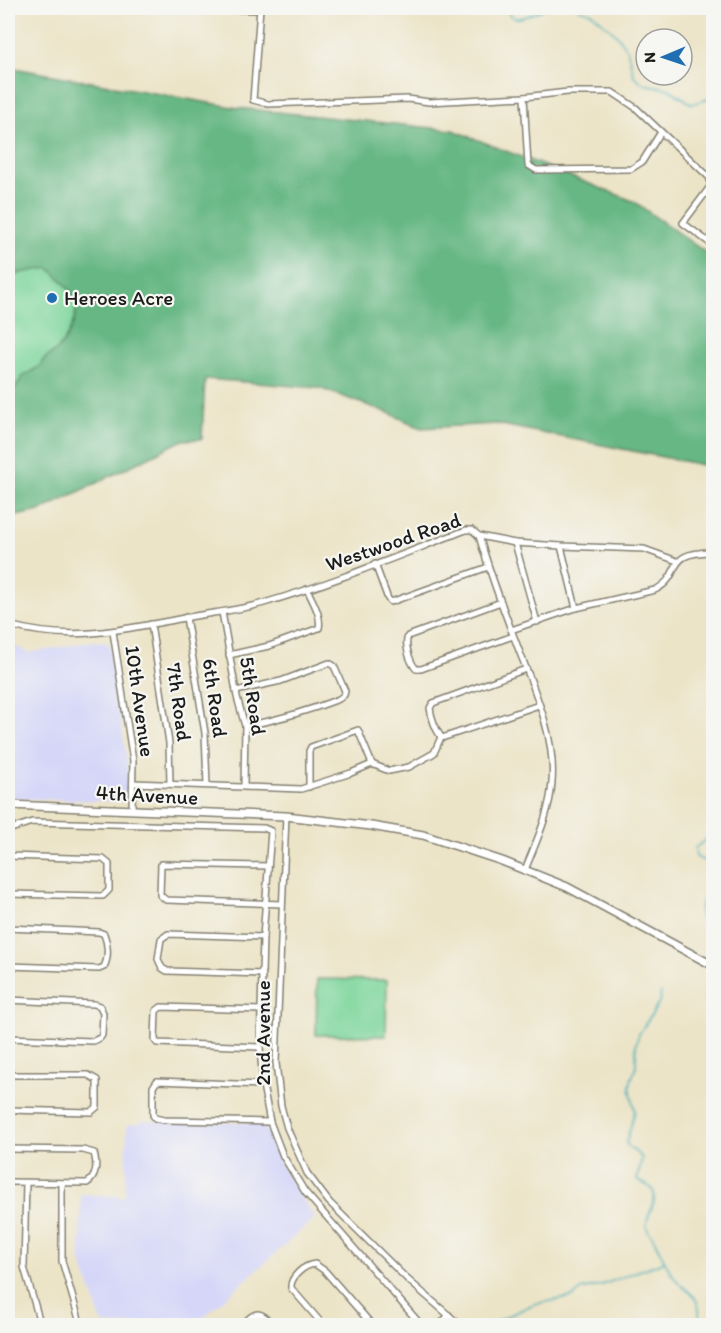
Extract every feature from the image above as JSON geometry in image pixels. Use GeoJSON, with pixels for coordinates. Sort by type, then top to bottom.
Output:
{"type":"FeatureCollection","features":[{"type":"Feature","properties":{"kind":"street"},"geometry":{"type":"LineString","coordinates":[[178,8],[260,9],[253,100],[268,104],[408,99],[429,102],[524,97],[568,92],[612,92],[636,108],[710,178],[710,187],[683,223],[714,246]]}},
{"type":"Feature","properties":{"kind":"street"},"geometry":{"type":"LineString","coordinates":[[524,97],[528,165],[536,170],[631,169],[642,162],[662,132]]}},
{"type":"Feature","properties":{"kind":"street","name":"Westwood Road"},"geometry":{"type":"LineString","coordinates":[[8,625],[55,633],[113,632],[253,606],[307,589],[466,530],[476,532],[539,705],[550,749],[552,781],[542,826],[525,870]]}},
{"type":"Feature","properties":{"kind":"street"},"geometry":{"type":"LineString","coordinates":[[479,536],[515,543],[644,549],[677,561]]}},
{"type":"Feature","properties":{"kind":"street"},"geometry":{"type":"LineString","coordinates":[[515,543],[537,622]]}},
{"type":"Feature","properties":{"kind":"street"},"geometry":{"type":"LineString","coordinates":[[561,546],[576,608]]}},
{"type":"Feature","properties":{"kind":"street"},"geometry":{"type":"LineString","coordinates":[[501,602],[408,636],[406,643],[416,669],[576,608],[655,590],[664,584],[677,561],[689,554],[714,552]]}},
{"type":"Feature","properties":{"kind":"street"},"geometry":{"type":"LineString","coordinates":[[375,564],[391,602],[488,567]]}},
{"type":"Feature","properties":{"kind":"street"},"geometry":{"type":"LineString","coordinates":[[229,655],[269,646],[319,628],[319,617],[307,589]]}},
{"type":"Feature","properties":{"kind":"street","name":"5th Road"},"geometry":{"type":"LineString","coordinates":[[222,612],[236,691],[245,726],[244,786]]}},
{"type":"Feature","properties":{"kind":"street","name":"6th Road"},"geometry":{"type":"LineString","coordinates":[[186,617],[205,733],[207,785]]}},
{"type":"Feature","properties":{"kind":"street","name":"7th Road"},"geometry":{"type":"LineString","coordinates":[[150,624],[169,743],[170,784]]}},
{"type":"Feature","properties":{"kind":"street","name":"10th Avenue"},"geometry":{"type":"LineString","coordinates":[[113,632],[132,761],[132,810]]}},
{"type":"Feature","properties":{"kind":"street"},"geometry":{"type":"LineString","coordinates":[[236,691],[281,681],[329,663],[334,666],[345,691],[339,699],[276,720],[245,726]]}},
{"type":"Feature","properties":{"kind":"street"},"geometry":{"type":"LineString","coordinates":[[133,783],[291,789],[309,787],[372,764],[389,771],[409,767],[434,753],[441,737],[430,712],[432,705],[526,669]]}},
{"type":"Feature","properties":{"kind":"street"},"geometry":{"type":"LineString","coordinates":[[441,737],[444,738],[539,705]]}},
{"type":"Feature","properties":{"kind":"street"},"geometry":{"type":"LineString","coordinates":[[309,787],[309,751],[311,747],[326,741],[358,730],[372,764]]}},
{"type":"Feature","properties":{"kind":"street","name":"4th Avenue"},"geometry":{"type":"LineString","coordinates":[[8,805],[286,816],[371,826],[423,836],[525,870],[590,898],[714,966]]}},
{"type":"Feature","properties":{"kind":"street","name":"2nd Avenue"},"geometry":{"type":"LineString","coordinates":[[286,816],[276,1063],[281,1106],[287,1128],[307,1173],[329,1202],[374,1248],[461,1326]]}},
{"type":"Feature","properties":{"kind":"street"},"geometry":{"type":"LineString","coordinates":[[8,830],[32,822],[264,828],[271,831],[285,831]]}},
{"type":"Feature","properties":{"kind":"street"},"geometry":{"type":"LineString","coordinates":[[271,831],[263,937],[260,1047],[263,1084],[270,1122],[284,1156],[305,1192],[422,1326]]}},
{"type":"Feature","properties":{"kind":"street"},"geometry":{"type":"LineString","coordinates":[[8,856],[103,859],[109,864],[111,873],[109,890],[103,896],[8,894]]}},
{"type":"Feature","properties":{"kind":"street"},"geometry":{"type":"LineString","coordinates":[[268,866],[161,864],[160,896],[162,898],[282,904]]}},
{"type":"Feature","properties":{"kind":"street"},"geometry":{"type":"LineString","coordinates":[[8,928],[99,932],[104,934],[107,946],[104,967],[99,969],[8,966]]}},
{"type":"Feature","properties":{"kind":"street"},"geometry":{"type":"LineString","coordinates":[[263,937],[168,934],[161,939],[158,959],[162,968],[167,971],[263,974]]}},
{"type":"Feature","properties":{"kind":"street"},"geometry":{"type":"LineString","coordinates":[[8,1000],[94,1004],[100,1006],[103,1013],[102,1035],[93,1041],[8,1038]]}},
{"type":"Feature","properties":{"kind":"street"},"geometry":{"type":"LineString","coordinates":[[260,1047],[157,1043],[155,1040],[156,1011],[159,1008],[261,1010]]}},
{"type":"Feature","properties":{"kind":"street"},"geometry":{"type":"LineString","coordinates":[[261,1064],[276,1063]]}},
{"type":"Feature","properties":{"kind":"street"},"geometry":{"type":"LineString","coordinates":[[8,1075],[88,1075],[97,1080],[98,1103],[95,1110],[91,1112],[8,1110]]}},
{"type":"Feature","properties":{"kind":"street"},"geometry":{"type":"LineString","coordinates":[[263,1084],[157,1081],[153,1087],[153,1115],[155,1118],[164,1119],[270,1122]]}},
{"type":"Feature","properties":{"kind":"street"},"geometry":{"type":"LineString","coordinates":[[8,1149],[83,1149],[94,1153],[95,1175],[92,1180],[82,1185],[8,1182]]}},
{"type":"Feature","properties":{"kind":"street"},"geometry":{"type":"LineString","coordinates":[[26,1183],[24,1267],[41,1326]]}},
{"type":"Feature","properties":{"kind":"street"},"geometry":{"type":"LineString","coordinates":[[62,1184],[62,1261],[81,1326]]}},
{"type":"Feature","properties":{"kind":"street"},"geometry":{"type":"LineString","coordinates":[[362,1258],[374,1248]]}},
{"type":"Feature","properties":{"kind":"street"},"geometry":{"type":"LineString","coordinates":[[324,1326],[291,1288],[293,1279],[307,1265],[315,1264],[325,1271],[373,1326]]}},
{"type":"Feature","properties":{"kind":"street"},"geometry":{"type":"LineString","coordinates":[[241,1326],[257,1313],[275,1326]]}},
{"type":"Feature","properties":{"kind":"street"},"geometry":{"type":"LineString","coordinates":[[439,1326],[449,1316]]}},
{"type":"Feature","properties":{"kind":"shaded area"},"geometry":{"type":"Polygon","coordinates":[[[93,641],[109,643],[127,761],[127,802],[8,798],[8,642],[29,653],[93,641]]]}},
{"type":"Feature","properties":{"kind":"shaded area"},"geometry":{"type":"Polygon","coordinates":[[[143,1121],[264,1123],[282,1167],[315,1218],[195,1325],[105,1325],[101,1321],[80,1257],[81,1194],[125,1197],[127,1124],[138,1124],[143,1121]]]}},
{"type":"Feature","properties":{"kind":"green space"},"geometry":{"type":"Polygon","coordinates":[[[8,67],[238,108],[453,130],[633,201],[713,258],[713,467],[497,424],[421,428],[389,413],[319,388],[205,379],[202,439],[183,440],[40,511],[11,517],[13,546],[8,546],[8,394],[17,386],[22,377],[40,366],[61,345],[75,318],[76,303],[63,281],[49,268],[20,273],[8,278],[8,67]]]}},
{"type":"Feature","properties":{"kind":"green space"},"geometry":{"type":"Polygon","coordinates":[[[41,268],[49,268],[69,289],[76,303],[75,318],[69,333],[57,350],[40,366],[22,377],[17,386],[8,394],[8,278],[41,268]]]}},
{"type":"Feature","properties":{"kind":"green space"},"geometry":{"type":"Polygon","coordinates":[[[317,979],[387,980],[386,1036],[316,1035],[317,979]]]}},
{"type":"Feature","properties":{"kind":"waterway"},"geometry":{"type":"LineString","coordinates":[[506,8],[509,14],[518,18],[547,8]]}},
{"type":"Feature","properties":{"kind":"waterway"},"geometry":{"type":"LineString","coordinates":[[577,8],[592,13],[616,34],[627,49],[634,76],[644,84],[669,89],[692,104],[714,97]]}},
{"type":"Feature","properties":{"kind":"waterway"},"geometry":{"type":"LineString","coordinates":[[714,830],[712,835],[695,848],[696,857],[714,867]]}},
{"type":"Feature","properties":{"kind":"waterway"},"geometry":{"type":"LineString","coordinates":[[714,883],[702,901],[700,909],[702,920],[714,947]]}},
{"type":"Feature","properties":{"kind":"waterway"},"geometry":{"type":"LineString","coordinates":[[709,973],[705,997],[714,1031]]}},
{"type":"Feature","properties":{"kind":"waterway"},"geometry":{"type":"LineString","coordinates":[[661,993],[659,1003],[639,1034],[636,1044],[636,1068],[630,1087],[635,1111],[626,1143],[642,1158],[637,1180],[650,1187],[654,1193],[647,1224],[648,1230],[672,1274],[696,1299],[699,1326]]}},
{"type":"Feature","properties":{"kind":"waterway"},"geometry":{"type":"LineString","coordinates":[[472,1326],[495,1322],[534,1304],[573,1297],[581,1290],[599,1286],[665,1261]]}},
{"type":"Feature","properties":{"kind":"place","name":"Heroes Acre"},"geometry":{"type":"Point","coordinates":[52,298]}}]}
